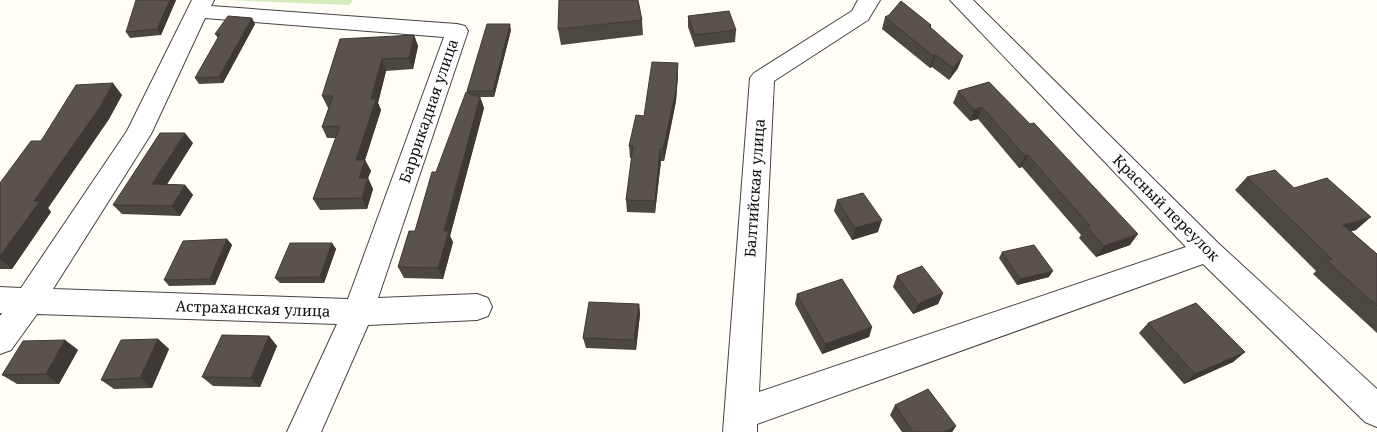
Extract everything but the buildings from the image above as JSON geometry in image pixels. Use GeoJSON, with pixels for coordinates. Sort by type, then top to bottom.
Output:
{"type":"FeatureCollection","features":[{"type":"Feature","properties":{"kind":"street","name":"Балтийская улица"},"geometry":{"type":"LineString","coordinates":[[741,423],[762,78],[860,15],[869,0]]}},
{"type":"Feature","properties":{"kind":"street","name":"Красный переулок"},"geometry":{"type":"LineString","coordinates":[[961,0],[1208,251],[1377,411]]}},
{"type":"Feature","properties":{"kind":"street"},"geometry":{"type":"LineString","coordinates":[[0,340],[14,301],[138,134],[200,6]]}},
{"type":"Feature","properties":{"kind":"street","name":"Баррикадная улица"},"geometry":{"type":"LineString","coordinates":[[200,6],[456,31],[358,312],[304,432]]}},
{"type":"Feature","properties":{"kind":"street"},"geometry":{"type":"LineString","coordinates":[[741,423],[1208,251]]}},
{"type":"Feature","properties":{"kind":"street","name":"Астраханская улица"},"geometry":{"type":"LineString","coordinates":[[14,301],[358,312],[476,307]]}},
{"type":"Feature","properties":{"kind":"green space"},"geometry":{"type":"Polygon","coordinates":[[[224,0],[353,0],[349,5],[224,0]]]}}]}
